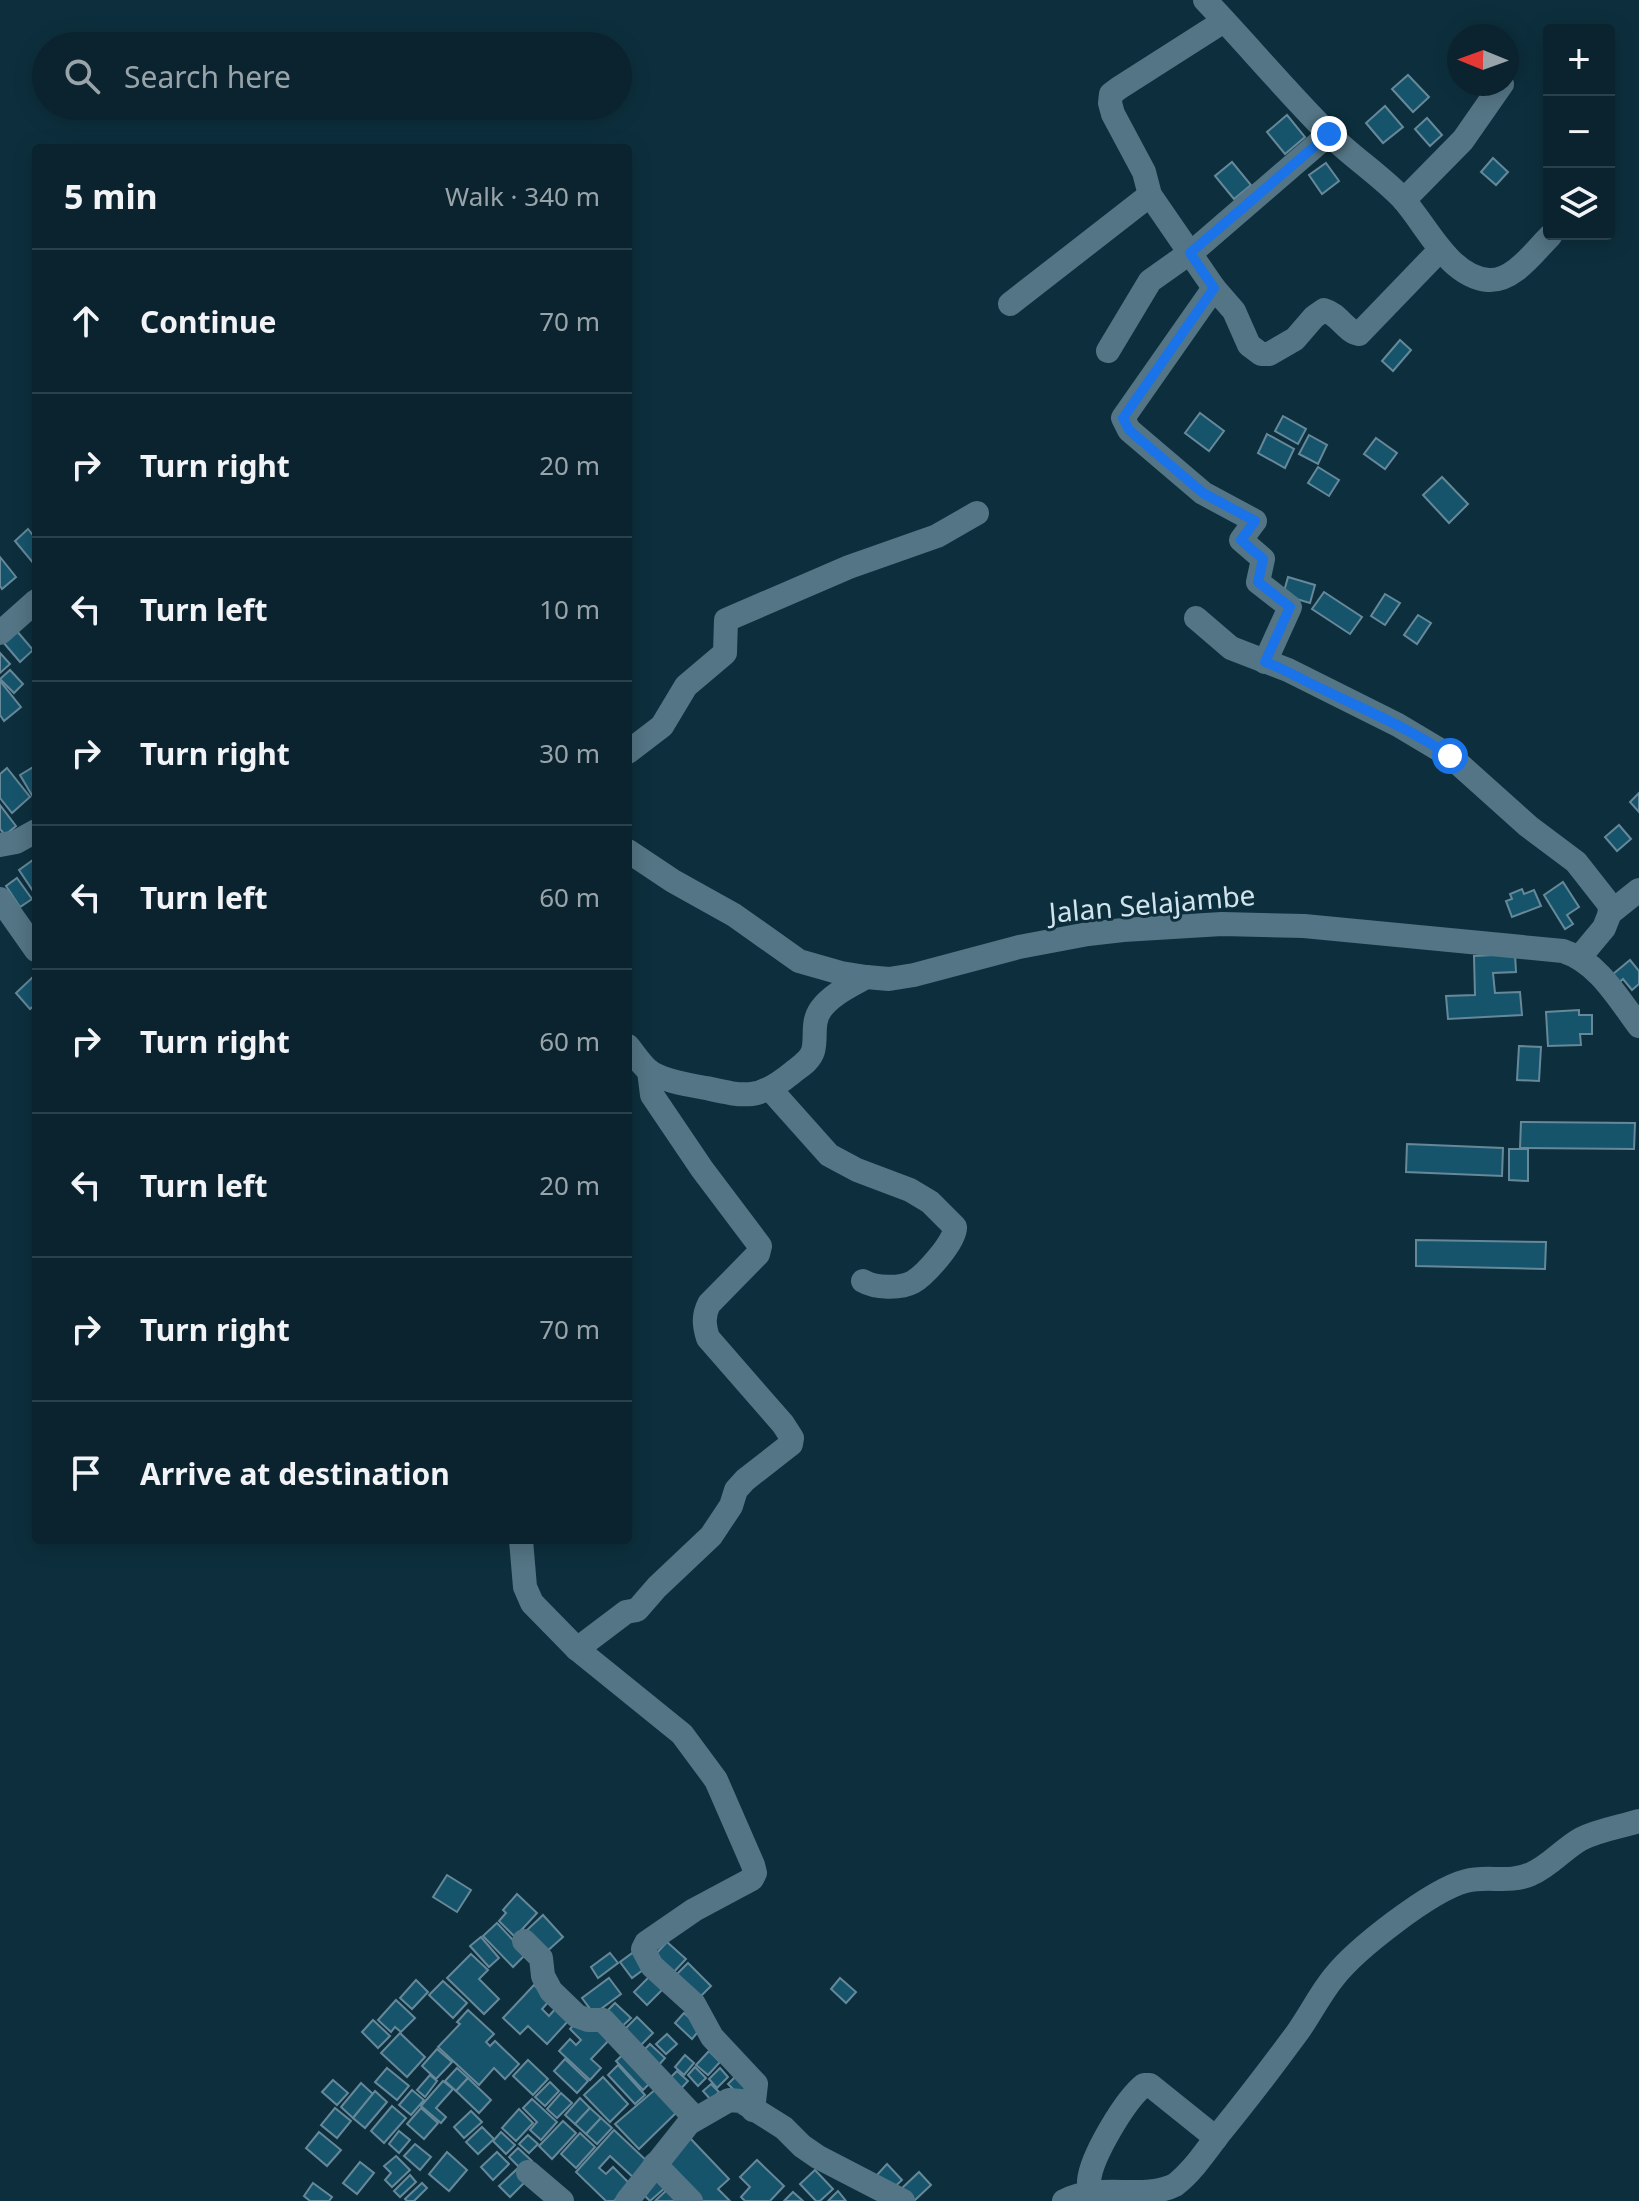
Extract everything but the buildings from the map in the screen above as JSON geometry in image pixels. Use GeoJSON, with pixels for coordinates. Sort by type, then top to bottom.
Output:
{"type":"FeatureCollection","features":[{"type":"Feature","properties":{"kind":"street"},"geometry":{"type":"LineString","coordinates":[[1205,0],[1329,134],[1404,200],[1440,250],[1471,275],[1494,280],[1504,277],[1546,240]]}},
{"type":"Feature","properties":{"kind":"street"},"geometry":{"type":"LineString","coordinates":[[1224,21],[1111,94],[1110,103],[1144,172],[1150,195],[1214,288],[1234,311],[1249,345],[1261,354],[1269,354],[1295,339],[1324,310],[1359,334],[1440,250]]}},
{"type":"Feature","properties":{"kind":"street"},"geometry":{"type":"LineString","coordinates":[[1404,200],[1463,140],[1494,96]]}},
{"type":"Feature","properties":{"kind":"street"},"geometry":{"type":"LineString","coordinates":[[1108,351],[1150,281],[1190,253],[1329,134]]}},
{"type":"Feature","properties":{"kind":"street"},"geometry":{"type":"LineString","coordinates":[[1010,304],[1150,195]]}},
{"type":"Feature","properties":{"kind":"street"},"geometry":{"type":"LineString","coordinates":[[1214,288],[1123,418],[1129,430],[1203,493],[1255,521],[1241,540],[1263,559],[1258,582],[1290,607],[1265,662]]}},
{"type":"Feature","properties":{"kind":"street"},"geometry":{"type":"LineString","coordinates":[[632,749],[662,726],[686,686],[725,653],[726,620],[849,567],[937,536],[977,513]]}},
{"type":"Feature","properties":{"kind":"street"},"geometry":{"type":"LineString","coordinates":[[0,633],[32,605]]}},
{"type":"Feature","properties":{"kind":"street"},"geometry":{"type":"LineString","coordinates":[[1196,618],[1231,648],[1288,670],[1425,739],[1462,765],[1528,826],[1576,862],[1609,904],[1610,913],[1604,928],[1579,958],[1598,974],[1639,1026]]}},
{"type":"Feature","properties":{"kind":"street"},"geometry":{"type":"LineString","coordinates":[[0,845],[16,842],[32,833]]}},
{"type":"Feature","properties":{"kind":"street","name":"Jalan Selajambe"},"geometry":{"type":"LineString","coordinates":[[632,854],[742,920],[799,961],[866,977],[889,979],[914,975],[1019,947],[1105,932],[1247,924],[1304,926],[1523,946],[1563,951],[1579,958]]}},
{"type":"Feature","properties":{"kind":"street"},"geometry":{"type":"LineString","coordinates":[[1610,913],[1639,890]]}},
{"type":"Feature","properties":{"kind":"street"},"geometry":{"type":"LineString","coordinates":[[0,899],[32,944]]}},
{"type":"Feature","properties":{"kind":"street"},"geometry":{"type":"LineString","coordinates":[[632,1051],[649,1071],[701,1087],[752,1095],[771,1090],[812,1054],[814,1028],[821,1009],[839,993],[866,977]]}},
{"type":"Feature","properties":{"kind":"street"},"geometry":{"type":"LineString","coordinates":[[577,1649],[626,1612],[637,1610],[711,1536],[731,1506],[736,1490],[745,1480],[791,1444],[792,1438],[708,1338],[704,1314],[709,1304],[758,1254],[760,1246],[652,1095],[649,1071]]}},
{"type":"Feature","properties":{"kind":"street"},"geometry":{"type":"LineString","coordinates":[[771,1090],[829,1155],[857,1170],[910,1190],[930,1202],[955,1227],[956,1234],[948,1246],[911,1283],[879,1287],[863,1281]]}},
{"type":"Feature","properties":{"kind":"street"},"geometry":{"type":"LineString","coordinates":[[521,1544],[525,1587],[532,1603],[577,1649],[682,1734],[716,1780],[753,1865],[755,1873],[752,1879],[682,1917],[646,1943],[643,1949],[652,1966],[694,2004],[712,2037],[756,2084],[753,2110]]}},
{"type":"Feature","properties":{"kind":"street"},"geometry":{"type":"LineString","coordinates":[[1064,2201],[1092,2193],[1139,2196],[1166,2191],[1188,2173],[1216,2138],[1347,1962],[1448,1888],[1468,1880],[1504,1881],[1523,1877],[1548,1864],[1584,1838],[1639,1821]]}},
{"type":"Feature","properties":{"kind":"street"},"geometry":{"type":"LineString","coordinates":[[524,1941],[541,1958],[543,1976],[551,1991],[577,2016],[603,2020],[695,2118]]}},
{"type":"Feature","properties":{"kind":"street"},"geometry":{"type":"LineString","coordinates":[[1092,2193],[1089,2180],[1097,2157],[1111,2129],[1144,2085],[1150,2085],[1216,2138]]}},
{"type":"Feature","properties":{"kind":"street"},"geometry":{"type":"LineString","coordinates":[[627,2201],[695,2118],[729,2100],[741,2101],[784,2128],[818,2157],[903,2201]]}},
{"type":"Feature","properties":{"kind":"street"},"geometry":{"type":"LineString","coordinates":[[655,2164],[691,2201]]}},
{"type":"Feature","properties":{"kind":"street"},"geometry":{"type":"LineString","coordinates":[[528,2172],[562,2201]]}},
{"type":"Feature","properties":{"kind":"route"},"geometry":{"type":"LineString","coordinates":[[1329,134],[1190,253],[1214,288],[1123,418],[1129,430],[1203,493],[1255,521],[1241,540],[1263,559],[1258,582],[1290,607],[1265,662],[1288,670],[1383,717],[1450,756]]}}]}
